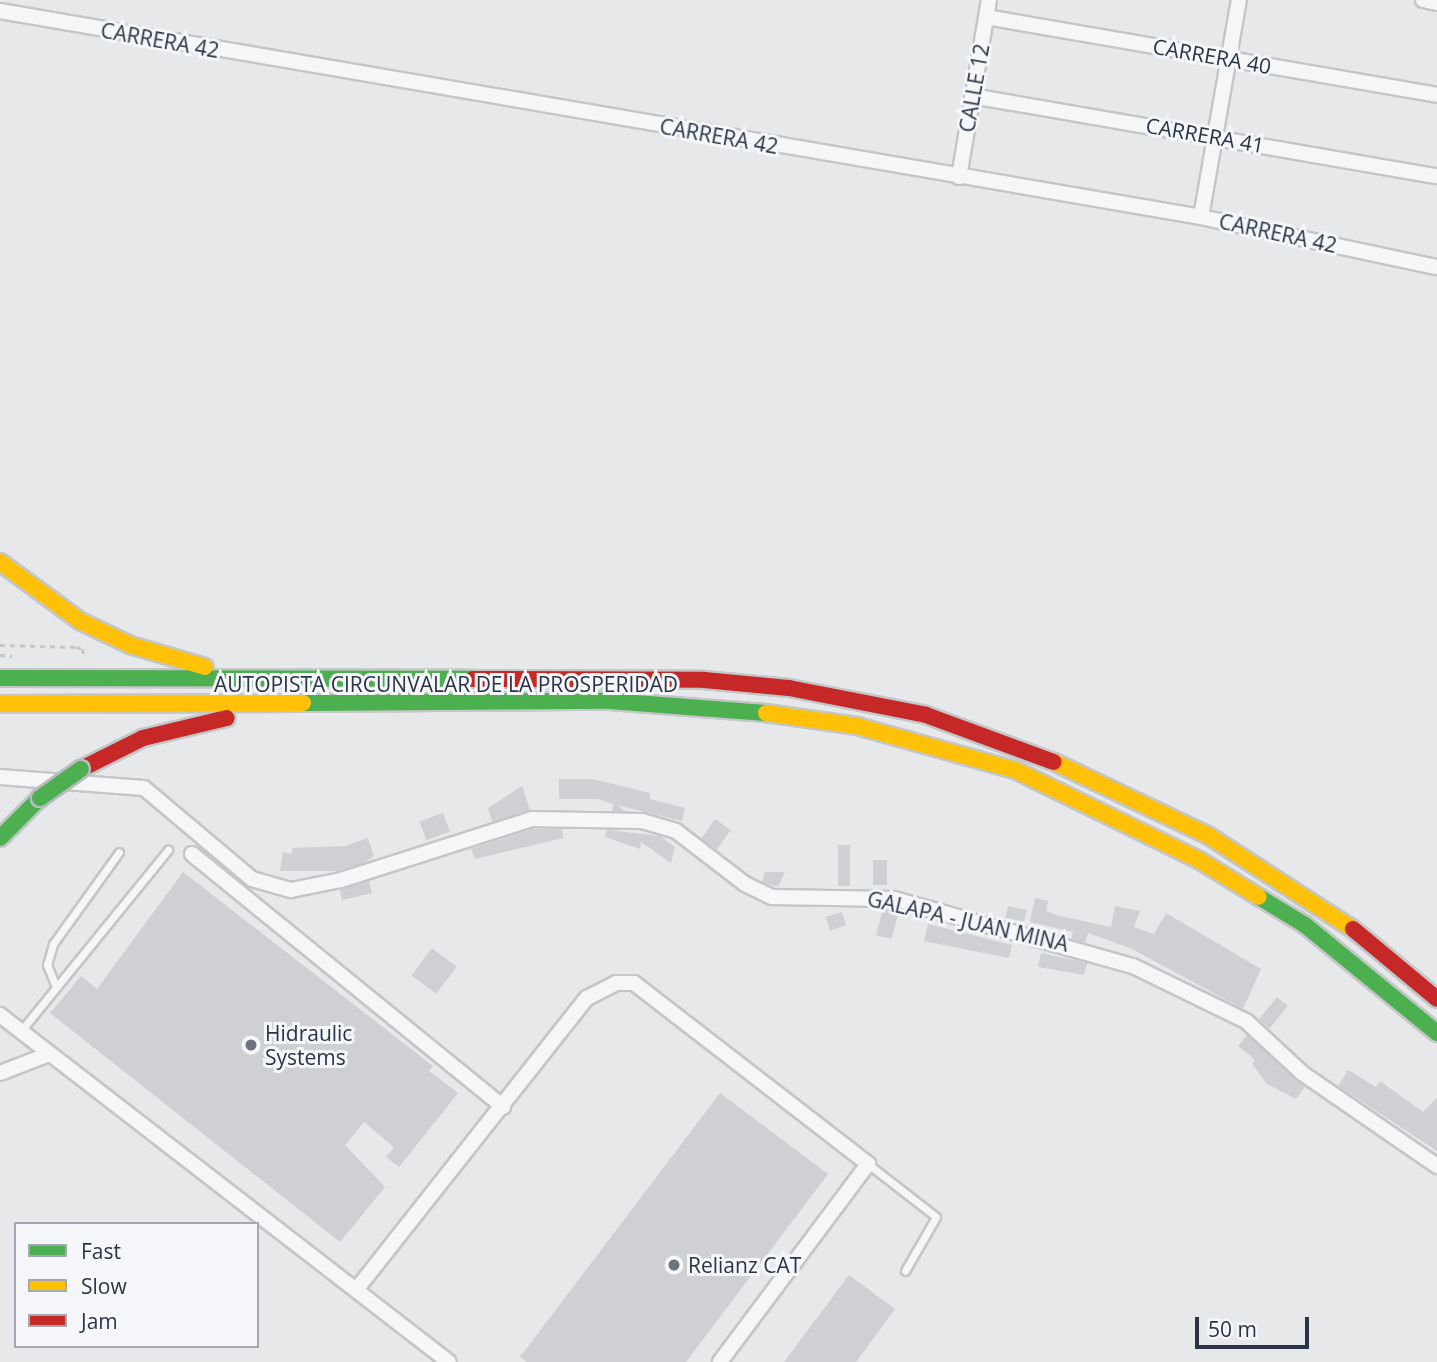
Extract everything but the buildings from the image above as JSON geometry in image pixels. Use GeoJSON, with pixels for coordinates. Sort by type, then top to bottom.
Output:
{"type":"FeatureCollection","features":[{"type":"Feature","properties":{"kind":"highway"},"geometry":{"type":"LineString","coordinates":[[0,562],[80,621],[130,645],[238,673],[294,677]]}},
{"type":"Feature","properties":{"kind":"highway","name":"AUTOPISTA CIRCUNVALAR DE LA PROSPERIDAD"},"geometry":{"type":"LineString","coordinates":[[0,678],[704,680],[789,688],[926,716],[1022,747],[1209,836],[1324,906],[1437,999]]}},
{"type":"Feature","properties":{"kind":"highway","name":"AUTOPISTA CIRCUNVALAR DE LA PROSPERIDAD"},"geometry":{"type":"LineString","coordinates":[[0,704],[297,707],[699,705],[786,714],[922,742],[1015,770],[1199,860],[1305,925],[1437,1033]]}},
{"type":"Feature","properties":{"kind":"highway"},"geometry":{"type":"LineString","coordinates":[[0,838],[40,798],[80,769],[157,734],[297,707]]}},
{"type":"Feature","properties":{"kind":"street","name":"CALLE 12"},"geometry":{"type":"LineString","coordinates":[[958,177],[989,0]]}},
{"type":"Feature","properties":{"kind":"street"},"geometry":{"type":"LineString","coordinates":[[1201,217],[1239,0]]}},
{"type":"Feature","properties":{"kind":"street"},"geometry":{"type":"LineString","coordinates":[[1423,0],[1437,2]]}},
{"type":"Feature","properties":{"kind":"street","name":"CARRERA 42"},"geometry":{"type":"LineString","coordinates":[[0,11],[1201,217],[1437,267]]}},
{"type":"Feature","properties":{"kind":"street","name":"CARRERA 40"},"geometry":{"type":"LineString","coordinates":[[986,17],[1437,95]]}},
{"type":"Feature","properties":{"kind":"street","name":"CARRERA 41"},"geometry":{"type":"LineString","coordinates":[[972,96],[1437,176]]}},
{"type":"Feature","properties":{"kind":"street","name":"GALAPA - JUAN MINA"},"geometry":{"type":"LineString","coordinates":[[0,777],[144,788],[252,879],[291,890],[341,880],[532,819],[642,821],[676,831],[745,884],[772,897],[894,899],[1061,941],[1133,966],[1245,1021],[1302,1073],[1437,1166]]}},
{"type":"Feature","properties":{"kind":"street"},"geometry":{"type":"LineString","coordinates":[[192,854],[503,1107]]}},
{"type":"Feature","properties":{"kind":"street"},"geometry":{"type":"LineString","coordinates":[[356,1290],[587,998],[616,983],[634,983],[868,1164],[720,1362]]}},
{"type":"Feature","properties":{"kind":"street"},"geometry":{"type":"LineString","coordinates":[[0,1015],[47,1055],[449,1362]]}},
{"type":"Feature","properties":{"kind":"street"},"geometry":{"type":"LineString","coordinates":[[0,1073],[47,1055]]}},
{"type":"Feature","properties":{"kind":"lane"},"geometry":{"type":"LineString","coordinates":[[20,1032],[168,850]]}},
{"type":"Feature","properties":{"kind":"lane"},"geometry":{"type":"LineString","coordinates":[[56,987],[47,965],[53,944],[119,852]]}},
{"type":"Feature","properties":{"kind":"lane"},"geometry":{"type":"LineString","coordinates":[[868,1164],[936,1217],[905,1272]]}},
{"type":"Feature","properties":{"kind":"path"},"geometry":{"type":"LineString","coordinates":[[0,645],[81,648],[84,659],[75,662]]}},
{"type":"Feature","properties":{"kind":"path"},"geometry":{"type":"LineString","coordinates":[[0,655],[25,657]]}},
{"type":"Feature","properties":{"kind":"traffic: fast"},"geometry":{"type":"LineString","coordinates":[[0,678],[473,679]]}},
{"type":"Feature","properties":{"kind":"traffic: fast"},"geometry":{"type":"LineString","coordinates":[[303,703],[610,701],[766,713]]}},
{"type":"Feature","properties":{"kind":"traffic: fast"},"geometry":{"type":"LineString","coordinates":[[40,798],[81,769]]}},
{"type":"Feature","properties":{"kind":"traffic: fast"},"geometry":{"type":"LineString","coordinates":[[0,838],[40,798]]}},
{"type":"Feature","properties":{"kind":"traffic: fast"},"geometry":{"type":"LineString","coordinates":[[1259,897],[1305,925],[1437,1033]]}},
{"type":"Feature","properties":{"kind":"traffic: slow"},"geometry":{"type":"LineString","coordinates":[[0,562],[80,621],[130,645],[205,667]]}},
{"type":"Feature","properties":{"kind":"traffic: slow"},"geometry":{"type":"LineString","coordinates":[[0,704],[303,703]]}},
{"type":"Feature","properties":{"kind":"traffic: slow"},"geometry":{"type":"LineString","coordinates":[[766,713],[857,726],[1015,770],[1199,860],[1259,897]]}},
{"type":"Feature","properties":{"kind":"traffic: slow"},"geometry":{"type":"LineString","coordinates":[[1054,762],[1209,836],[1353,929]]}},
{"type":"Feature","properties":{"kind":"traffic: jam"},"geometry":{"type":"LineString","coordinates":[[473,679],[704,680],[789,688],[926,715],[1054,762]]}},
{"type":"Feature","properties":{"kind":"traffic: jam"},"geometry":{"type":"LineString","coordinates":[[81,769],[143,738],[227,718]]}},
{"type":"Feature","properties":{"kind":"traffic: jam"},"geometry":{"type":"LineString","coordinates":[[1353,929],[1437,999]]}},
{"type":"Feature","properties":{"kind":"place","name":"Hidraulic Systems"},"geometry":{"type":"Point","coordinates":[251,1045]}},
{"type":"Feature","properties":{"kind":"place","name":"Relianz CAT"},"geometry":{"type":"Point","coordinates":[674,1265]}}]}
